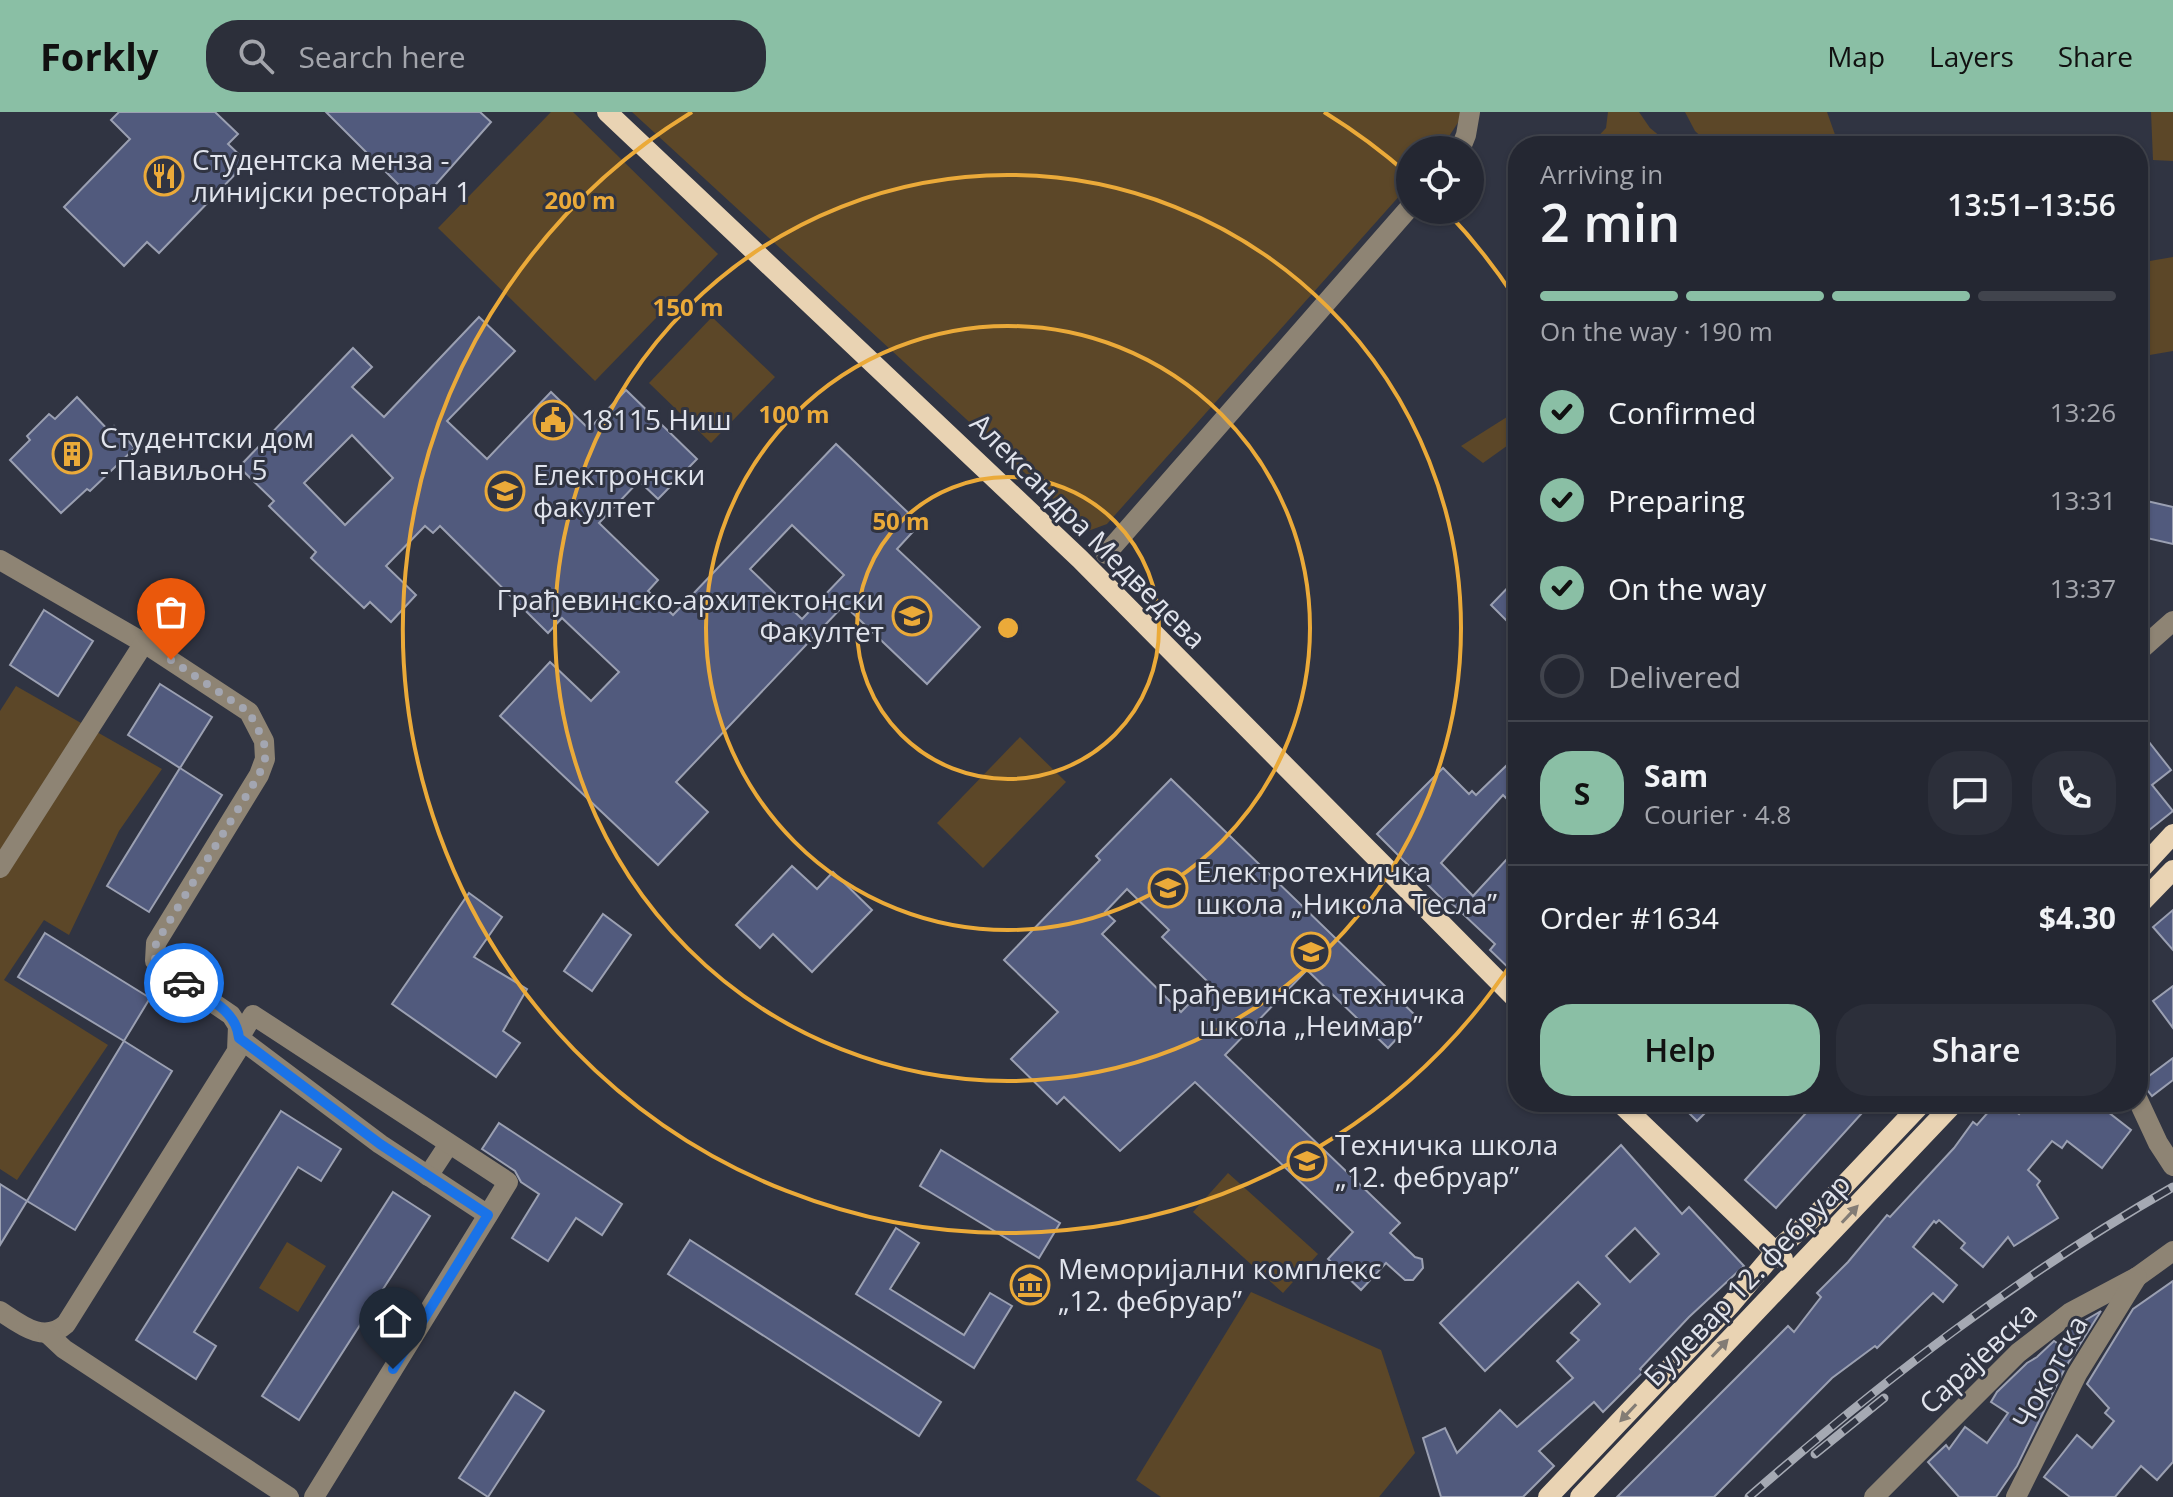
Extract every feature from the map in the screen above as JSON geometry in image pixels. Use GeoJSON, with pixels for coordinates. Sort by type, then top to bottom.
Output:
{"type":"FeatureCollection","features":[{"type":"Feature","properties":{"kind":"main road","name":"Александра Медведева"},"geometry":{"type":"LineString","coordinates":[[607,112],[1080,559],[1508,991]]}},
{"type":"Feature","properties":{"kind":"main road"},"geometry":{"type":"LineString","coordinates":[[2148,861],[2173,834]]}},
{"type":"Feature","properties":{"kind":"main road"},"geometry":{"type":"LineString","coordinates":[[2148,896],[2173,870]]}},
{"type":"Feature","properties":{"kind":"main road"},"geometry":{"type":"LineString","coordinates":[[1630,1112],[1795,1270]]}},
{"type":"Feature","properties":{"kind":"main road","name":"Булевар 12. фебруар"},"geometry":{"type":"LineString","coordinates":[[1548,1497],[1731,1304],[1775,1252],[1816,1215],[1914,1112]]}},
{"type":"Feature","properties":{"kind":"main road","name":"Булевар 12. фебруар"},"geometry":{"type":"LineString","coordinates":[[1580,1497],[1945,1112]]}},
{"type":"Feature","properties":{"kind":"street"},"geometry":{"type":"LineString","coordinates":[[1466,136],[1470,112]]}},
{"type":"Feature","properties":{"kind":"street"},"geometry":{"type":"LineString","coordinates":[[1106,554],[1396,223]]}},
{"type":"Feature","properties":{"kind":"street"},"geometry":{"type":"LineString","coordinates":[[0,560],[144,643],[249,712],[264,741],[265,759],[259,775],[156,943],[155,961],[231,1015],[238,1026],[239,1038],[380,1144],[488,1215]]}},
{"type":"Feature","properties":{"kind":"street"},"geometry":{"type":"LineString","coordinates":[[2148,643],[2173,621]]}},
{"type":"Feature","properties":{"kind":"street"},"geometry":{"type":"LineString","coordinates":[[0,868],[144,643]]}},
{"type":"Feature","properties":{"kind":"street"},"geometry":{"type":"LineString","coordinates":[[48,1334],[66,1324],[234,1055],[239,1038],[253,1015],[508,1182],[314,1497]]}},
{"type":"Feature","properties":{"kind":"street"},"geometry":{"type":"LineString","coordinates":[[2147,1112],[2166,1139],[2173,1166]]}},
{"type":"Feature","properties":{"kind":"street"},"geometry":{"type":"LineString","coordinates":[[428,1176],[449,1144]]}},
{"type":"Feature","properties":{"kind":"street","name":"Сарајевска"},"geometry":{"type":"LineString","coordinates":[[1874,1497],[2018,1353],[2071,1312],[2137,1277],[2173,1251]]}},
{"type":"Feature","properties":{"kind":"street","name":"Чокотска"},"geometry":{"type":"LineString","coordinates":[[2016,1497],[2077,1374],[2137,1277]]}},
{"type":"Feature","properties":{"kind":"street"},"geometry":{"type":"LineString","coordinates":[[0,1311],[22,1326],[48,1334],[64,1349],[289,1497]]}},
{"type":"Feature","properties":{"kind":"shaded area"},"geometry":{"type":"Polygon","coordinates":[[[551,112],[573,112],[718,254],[595,381],[438,228],[551,112]]]}},
{"type":"Feature","properties":{"kind":"shaded area"},"geometry":{"type":"Polygon","coordinates":[[[632,112],[1461,112],[1461,118],[1449,136],[1396,136],[1396,200],[1107,524],[1088,531],[632,112]]]}},
{"type":"Feature","properties":{"kind":"shaded area"},"geometry":{"type":"Polygon","coordinates":[[[1608,112],[1639,112],[1660,136],[1598,136],[1606,128],[1608,112]]]}},
{"type":"Feature","properties":{"kind":"shaded area"},"geometry":{"type":"Polygon","coordinates":[[[1685,112],[1827,112],[1835,136],[1700,136],[1685,112]]]}},
{"type":"Feature","properties":{"kind":"shaded area"},"geometry":{"type":"Polygon","coordinates":[[[2151,112],[2173,112],[2173,161],[2153,160],[2151,112]]]}},
{"type":"Feature","properties":{"kind":"shaded area"},"geometry":{"type":"Polygon","coordinates":[[[2173,257],[2173,351],[2148,355],[2148,261],[2173,257]]]}},
{"type":"Feature","properties":{"kind":"shaded area"},"geometry":{"type":"Polygon","coordinates":[[[712,317],[775,377],[711,443],[649,383],[712,317]]]}},
{"type":"Feature","properties":{"kind":"shaded area"},"geometry":{"type":"Polygon","coordinates":[[[1508,416],[1508,445],[1483,463],[1461,446],[1508,416]]]}},
{"type":"Feature","properties":{"kind":"shaded area"},"geometry":{"type":"Polygon","coordinates":[[[16,686],[162,769],[119,831],[69,935],[44,920],[4,980],[108,1045],[17,1180],[0,1169],[0,711],[16,686]]]}},
{"type":"Feature","properties":{"kind":"shaded area"},"geometry":{"type":"Polygon","coordinates":[[[1020,737],[1066,782],[983,868],[937,823],[1020,737]]]}},
{"type":"Feature","properties":{"kind":"shaded area"},"geometry":{"type":"Polygon","coordinates":[[[1228,1173],[1318,1254],[1283,1293],[1193,1212],[1228,1173]]]}},
{"type":"Feature","properties":{"kind":"shaded area"},"geometry":{"type":"Polygon","coordinates":[[[287,1242],[326,1266],[298,1312],[259,1288],[287,1242]]]}},
{"type":"Feature","properties":{"kind":"shaded area"},"geometry":{"type":"Polygon","coordinates":[[[1251,1292],[1381,1350],[1415,1453],[1379,1497],[1161,1497],[1136,1480],[1251,1292]]]}},
{"type":"Feature","properties":{"kind":"building","name":"Студентска менза - линијски ресторан 1"},"geometry":{"type":"Polygon","coordinates":[[[119,112],[215,112],[238,134],[228,144],[247,162],[159,253],[147,242],[124,266],[64,207],[130,139],[111,120],[119,112]]]}},
{"type":"Feature","properties":{"kind":"building"},"geometry":{"type":"Polygon","coordinates":[[[326,112],[480,112],[491,122],[430,191],[405,191],[326,112]]]}},
{"type":"Feature","properties":{"kind":"building"},"geometry":{"type":"Polygon","coordinates":[[[479,317],[515,351],[447,421],[487,459],[551,392],[589,429],[626,390],[697,459],[658,499],[639,481],[599,523],[658,580],[648,591],[673,615],[836,444],[920,524],[897,549],[980,627],[927,684],[844,605],[676,782],[708,812],[658,865],[500,716],[550,662],[591,701],[619,672],[562,618],[548,633],[440,526],[433,533],[425,526],[386,566],[416,595],[391,622],[370,602],[364,608],[311,558],[316,552],[269,506],[274,501],[239,467],[353,348],[372,367],[352,387],[384,417],[479,317]],[[352,435],[304,483],[345,525],[393,478],[352,435]],[[792,525],[750,569],[802,619],[844,575],[792,525]]]}},
{"type":"Feature","properties":{"kind":"building","name":"Студентски дом - Павиљон 5"},"geometry":{"type":"Polygon","coordinates":[[[77,397],[109,431],[114,426],[135,448],[90,491],[87,489],[61,513],[10,460],[30,440],[27,436],[49,414],[55,419],[77,397]]]}},
{"type":"Feature","properties":{"kind":"building"},"geometry":{"type":"Polygon","coordinates":[[[2148,501],[2173,507],[2173,544],[2148,538],[2148,501]]]}},
{"type":"Feature","properties":{"kind":"building"},"geometry":{"type":"Polygon","coordinates":[[[1508,587],[1508,622],[1491,605],[1508,587]]]}},
{"type":"Feature","properties":{"kind":"building"},"geometry":{"type":"Polygon","coordinates":[[[44,610],[93,641],[58,696],[10,665],[44,610]]]}},
{"type":"Feature","properties":{"kind":"building"},"geometry":{"type":"Polygon","coordinates":[[[160,684],[212,717],[180,768],[128,735],[160,684]]]}},
{"type":"Feature","properties":{"kind":"building"},"geometry":{"type":"Polygon","coordinates":[[[2148,741],[2171,770],[2152,785],[2173,811],[2148,831],[2148,741]]]}},
{"type":"Feature","properties":{"kind":"building"},"geometry":{"type":"Polygon","coordinates":[[[1506,766],[1508,768],[1508,800],[1503,795],[1441,863],[1473,896],[1508,858],[1508,967],[1490,950],[1495,944],[1446,898],[1443,900],[1377,834],[1443,768],[1469,794],[1472,791],[1476,795],[1506,766]]]}},
{"type":"Feature","properties":{"kind":"building"},"geometry":{"type":"Polygon","coordinates":[[[180,768],[222,795],[149,912],[107,886],[180,768]]]}},
{"type":"Feature","properties":{"kind":"building"},"geometry":{"type":"Polygon","coordinates":[[[1171,779],[1417,1017],[1388,1048],[1307,970],[1225,1055],[1400,1223],[1390,1233],[1415,1257],[1422,1259],[1423,1268],[1413,1280],[1405,1280],[1386,1263],[1361,1290],[1328,1259],[1353,1232],[1195,1082],[1120,1151],[1064,1097],[1057,1104],[1011,1059],[1058,1012],[1004,960],[1100,860],[1096,856],[1171,779]],[[1127,889],[1105,912],[1115,921],[1102,934],[1181,1012],[1209,983],[1162,937],[1169,930],[1127,889]]]}},
{"type":"Feature","properties":{"kind":"building"},"geometry":{"type":"Polygon","coordinates":[[[792,866],[817,889],[833,872],[872,910],[812,972],[773,934],[760,948],[736,925],[792,866]]]}},
{"type":"Feature","properties":{"kind":"building"},"geometry":{"type":"Polygon","coordinates":[[[469,893],[502,917],[474,957],[527,989],[503,1031],[520,1043],[496,1077],[392,1004],[469,893]]]}},
{"type":"Feature","properties":{"kind":"building"},"geometry":{"type":"Polygon","coordinates":[[[2173,910],[2173,950],[2153,927],[2173,910]]]}},
{"type":"Feature","properties":{"kind":"building"},"geometry":{"type":"Polygon","coordinates":[[[603,914],[631,935],[592,991],[564,971],[603,914]]]}},
{"type":"Feature","properties":{"kind":"building"},"geometry":{"type":"Polygon","coordinates":[[[45,933],[150,998],[124,1041],[18,977],[45,933]]]}},
{"type":"Feature","properties":{"kind":"building"},"geometry":{"type":"Polygon","coordinates":[[[2173,986],[2173,1028],[2153,1001],[2173,986]]]}},
{"type":"Feature","properties":{"kind":"building"},"geometry":{"type":"Polygon","coordinates":[[[124,1041],[172,1071],[75,1230],[27,1201],[124,1041]]]}},
{"type":"Feature","properties":{"kind":"building"},"geometry":{"type":"Polygon","coordinates":[[[2173,1058],[2173,1080],[2152,1096],[2148,1091],[2148,1077],[2173,1058]]]}},
{"type":"Feature","properties":{"kind":"building"},"geometry":{"type":"Polygon","coordinates":[[[281,1111],[341,1149],[321,1181],[298,1167],[194,1332],[216,1346],[196,1379],[136,1340],[281,1111]]]}},
{"type":"Feature","properties":{"kind":"building"},"geometry":{"type":"Polygon","coordinates":[[[1688,1112],[1706,1112],[1697,1121],[1688,1112]]]}},
{"type":"Feature","properties":{"kind":"building"},"geometry":{"type":"Polygon","coordinates":[[[1807,1112],[1863,1112],[1776,1208],[1745,1180],[1807,1112]]]}},
{"type":"Feature","properties":{"kind":"building"},"geometry":{"type":"Polygon","coordinates":[[[1988,1112],[2108,1112],[2131,1130],[2102,1168],[2067,1141],[2062,1148],[2052,1141],[2028,1170],[2040,1181],[2037,1185],[2058,1218],[2014,1246],[2008,1237],[1983,1267],[1961,1248],[1965,1243],[1939,1220],[1934,1221],[1913,1247],[1957,1285],[1943,1302],[1933,1293],[1877,1348],[1875,1346],[1832,1378],[1714,1497],[1617,1497],[1788,1326],[1794,1332],[1821,1297],[1817,1293],[1887,1215],[1890,1217],[1954,1148],[1973,1122],[1977,1125],[1988,1112]]]}},
{"type":"Feature","properties":{"kind":"building"},"geometry":{"type":"Polygon","coordinates":[[[499,1123],[622,1204],[602,1235],[576,1218],[548,1261],[512,1238],[539,1194],[521,1182],[515,1171],[482,1149],[499,1123]]]}},
{"type":"Feature","properties":{"kind":"building"},"geometry":{"type":"Polygon","coordinates":[[[1621,1145],[1682,1214],[1689,1207],[1744,1266],[1689,1317],[1640,1369],[1643,1372],[1603,1412],[1594,1402],[1539,1451],[1554,1466],[1523,1497],[1441,1497],[1423,1438],[1445,1428],[1457,1453],[1500,1410],[1517,1427],[1573,1378],[1557,1361],[1579,1340],[1571,1333],[1600,1304],[1578,1282],[1485,1371],[1440,1323],[1621,1145]],[[1635,1228],[1606,1256],[1630,1282],[1659,1254],[1635,1228]]]}},
{"type":"Feature","properties":{"kind":"building"},"geometry":{"type":"Polygon","coordinates":[[[941,1150],[1060,1223],[1039,1258],[920,1186],[941,1150]]]}},
{"type":"Feature","properties":{"kind":"building"},"geometry":{"type":"Polygon","coordinates":[[[0,1184],[27,1201],[0,1245],[0,1184]]]}},
{"type":"Feature","properties":{"kind":"building"},"geometry":{"type":"Polygon","coordinates":[[[393,1192],[430,1216],[299,1420],[262,1396],[393,1192]]]}},
{"type":"Feature","properties":{"kind":"building"},"geometry":{"type":"Polygon","coordinates":[[[896,1228],[919,1243],[890,1289],[964,1335],[990,1293],[1012,1306],[974,1368],[856,1294],[896,1228]]]}},
{"type":"Feature","properties":{"kind":"building"},"geometry":{"type":"Polygon","coordinates":[[[690,1240],[941,1402],[919,1436],[668,1274],[690,1240]]]}},
{"type":"Feature","properties":{"kind":"building"},"geometry":{"type":"Polygon","coordinates":[[[2173,1281],[2173,1462],[2157,1480],[2141,1466],[2115,1497],[2070,1497],[2044,1477],[2077,1435],[2092,1448],[2114,1421],[2105,1413],[2109,1408],[2087,1384],[2133,1309],[2173,1281]]]}},
{"type":"Feature","properties":{"kind":"building"},"geometry":{"type":"Polygon","coordinates":[[[2101,1311],[2065,1368],[2017,1466],[1996,1497],[1959,1497],[1928,1462],[1946,1445],[1949,1449],[1965,1427],[1987,1443],[2008,1413],[1991,1402],[1997,1392],[2054,1341],[2060,1345],[2069,1330],[2101,1311]]]}},
{"type":"Feature","properties":{"kind":"building"},"geometry":{"type":"Polygon","coordinates":[[[515,1392],[544,1411],[488,1497],[459,1478],[515,1392]]]}},
{"type":"Feature","properties":{"kind":"railway"},"geometry":{"type":"LineString","coordinates":[[1749,1497],[1849,1412],[2006,1293],[2173,1187]]}},
{"type":"Feature","properties":{"kind":"railway"},"geometry":{"type":"LineString","coordinates":[[1815,1454],[1884,1398]]}},
{"type":"Feature","properties":{"kind":"way so far"},"geometry":{"type":"LineString","coordinates":[[171,660],[249,712],[264,741],[265,759],[259,775],[156,943],[155,961],[184,983]]}},
{"type":"Feature","properties":{"kind":"place","name":"Студентска менза - линијски ресторан 1"},"geometry":{"type":"Point","coordinates":[164,176]}},
{"type":"Feature","properties":{"kind":"place","name":"18115 Ниш"},"geometry":{"type":"Point","coordinates":[553,420]}},
{"type":"Feature","properties":{"kind":"place","name":"Студентски дом - Павиљон 5"},"geometry":{"type":"Point","coordinates":[72,454]}},
{"type":"Feature","properties":{"kind":"place","name":"Електронски факултет"},"geometry":{"type":"Point","coordinates":[505,491]}},
{"type":"Feature","properties":{"kind":"place","name":"Грађевинско-архитектонски Факултет"},"geometry":{"type":"Point","coordinates":[912,616]}},
{"type":"Feature","properties":{"kind":"place","name":"Електротехничка школа „Никола Тесла”"},"geometry":{"type":"Point","coordinates":[1168,888]}},
{"type":"Feature","properties":{"kind":"place","name":"Грађевинска техничка школа „Неимар”"},"geometry":{"type":"Point","coordinates":[1311,952]}},
{"type":"Feature","properties":{"kind":"place","name":"Техничка школа „12. фебруар”"},"geometry":{"type":"Point","coordinates":[1307,1161]}},
{"type":"Feature","properties":{"kind":"place","name":"Меморијални комплекс „12. фебруар”"},"geometry":{"type":"Point","coordinates":[1030,1285]}},
{"type":"Feature","properties":{"kind":"route"},"geometry":{"type":"LineString","coordinates":[[184,983],[231,1015],[238,1026],[239,1038],[380,1144],[488,1215],[393,1369]]}}]}
